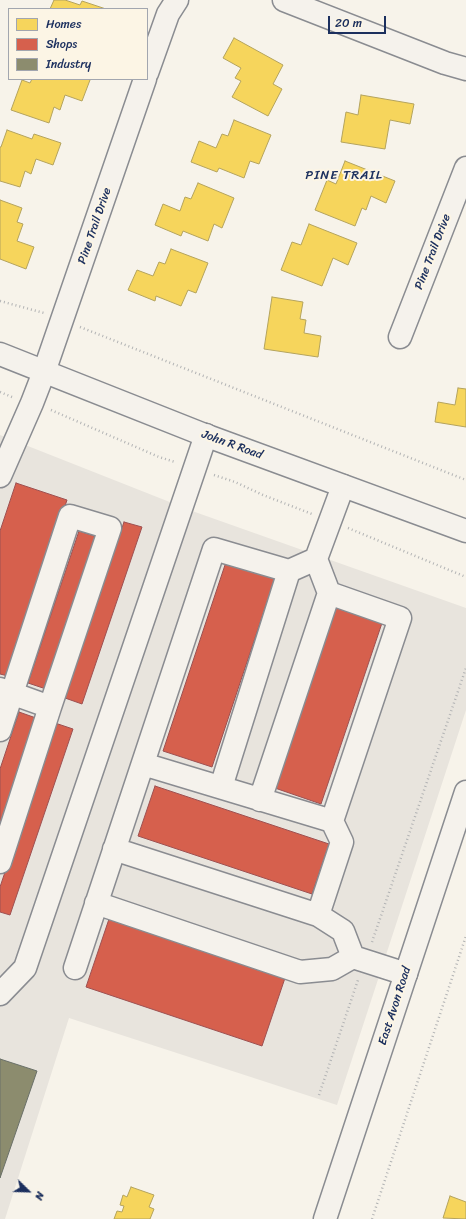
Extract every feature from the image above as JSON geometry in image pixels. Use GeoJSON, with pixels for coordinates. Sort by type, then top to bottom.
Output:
{"type":"FeatureCollection","features":[{"type":"Feature","properties":{"kind":"main road"},"geometry":{"type":"LineString","coordinates":[[148,70],[168,14],[177,0]]}},
{"type":"Feature","properties":{"kind":"main road"},"geometry":{"type":"LineString","coordinates":[[284,0],[322,6],[445,63],[466,69]]}},
{"type":"Feature","properties":{"kind":"main road","name":"Pine Trail Drive"},"geometry":{"type":"LineString","coordinates":[[0,475],[32,404],[44,372],[145,80]]}},
{"type":"Feature","properties":{"kind":"main road","name":"Pine Trail Drive"},"geometry":{"type":"LineString","coordinates":[[400,336],[466,168]]}},
{"type":"Feature","properties":{"kind":"main road","name":"John R Road"},"geometry":{"type":"LineString","coordinates":[[0,354],[206,435],[466,531]]}},
{"type":"Feature","properties":{"kind":"main road"},"geometry":{"type":"LineString","coordinates":[[0,994],[25,968],[206,435]]}},
{"type":"Feature","properties":{"kind":"main road"},"geometry":{"type":"LineString","coordinates":[[260,800],[329,593],[316,559],[343,486]]}},
{"type":"Feature","properties":{"kind":"main road"},"geometry":{"type":"LineString","coordinates":[[0,730],[6,691],[70,516],[110,528],[0,862]]}},
{"type":"Feature","properties":{"kind":"main road"},"geometry":{"type":"LineString","coordinates":[[75,968],[214,549],[289,571],[316,559]]}},
{"type":"Feature","properties":{"kind":"main road"},"geometry":{"type":"LineString","coordinates":[[221,787],[289,571]]}},
{"type":"Feature","properties":{"kind":"main road"},"geometry":{"type":"LineString","coordinates":[[318,915],[342,842],[332,821],[400,618],[329,593]]}},
{"type":"Feature","properties":{"kind":"main road"},"geometry":{"type":"LineString","coordinates":[[6,691],[50,707]]}},
{"type":"Feature","properties":{"kind":"main road"},"geometry":{"type":"LineString","coordinates":[[143,764],[332,821]]}},
{"type":"Feature","properties":{"kind":"main road","name":"East Avon Road"},"geometry":{"type":"LineString","coordinates":[[325,1219],[466,792]]}},
{"type":"Feature","properties":{"kind":"main road"},"geometry":{"type":"LineString","coordinates":[[114,849],[318,915],[343,931],[359,959]]}},
{"type":"Feature","properties":{"kind":"main road"},"geometry":{"type":"LineString","coordinates":[[96,903],[300,972],[332,969],[359,959],[406,974]]}},
{"type":"Feature","properties":{"kind":"path"},"geometry":{"type":"LineString","coordinates":[[0,302],[43,313],[62,320],[466,480]]}},
{"type":"Feature","properties":{"kind":"path"},"geometry":{"type":"LineString","coordinates":[[0,392],[50,410],[159,457],[235,482],[263,495],[466,577]]}},
{"type":"Feature","properties":{"kind":"path"},"geometry":{"type":"LineString","coordinates":[[319,1095],[359,959],[466,668]]}},
{"type":"Feature","properties":{"kind":"path"},"geometry":{"type":"LineString","coordinates":[[372,1219],[466,936]]}},
{"type":"Feature","properties":{"kind":"shaded area"},"geometry":{"type":"Polygon","coordinates":[[[0,435],[195,512],[466,608],[466,710],[337,1105],[69,1018],[5,1219],[0,1219],[0,435]]]}},
{"type":"Feature","properties":{"kind":"building: Homes"},"geometry":{"type":"Polygon","coordinates":[[[54,0],[65,0],[80,5],[82,1],[103,8],[50,8],[54,0]]]}},
{"type":"Feature","properties":{"kind":"building: Homes"},"geometry":{"type":"Polygon","coordinates":[[[234,38],[283,65],[273,84],[282,89],[268,116],[232,97],[241,81],[235,78],[241,68],[223,58],[234,38]]]}},
{"type":"Feature","properties":{"kind":"building: Homes"},"geometry":{"type":"Polygon","coordinates":[[[22,80],[30,83],[32,80],[90,80],[82,101],[65,95],[60,110],[54,107],[49,123],[11,110],[22,80]]]}},
{"type":"Feature","properties":{"kind":"building: Homes"},"geometry":{"type":"Polygon","coordinates":[[[361,95],[414,104],[410,124],[390,120],[385,149],[341,142],[346,112],[358,115],[361,95]]]}},
{"type":"Feature","properties":{"kind":"building: Homes"},"geometry":{"type":"Polygon","coordinates":[[[234,120],[271,135],[259,164],[250,161],[244,178],[219,168],[217,172],[191,162],[199,141],[216,148],[222,134],[228,136],[234,120]]]}},
{"type":"Feature","properties":{"kind":"building: Homes"},"geometry":{"type":"Polygon","coordinates":[[[7,130],[32,139],[34,134],[61,143],[53,165],[36,159],[31,174],[25,171],[20,187],[0,181],[0,147],[7,130]]]}},
{"type":"Feature","properties":{"kind":"building: Homes"},"geometry":{"type":"Polygon","coordinates":[[[345,161],[395,181],[386,203],[371,196],[366,210],[362,208],[355,226],[315,210],[327,180],[336,184],[345,161]]]}},
{"type":"Feature","properties":{"kind":"building: Homes"},"geometry":{"type":"Polygon","coordinates":[[[198,183],[234,198],[222,228],[214,224],[208,241],[183,231],[181,236],[155,225],[163,204],[180,211],[185,197],[191,199],[198,183]]]}},
{"type":"Feature","properties":{"kind":"building: Homes"},"geometry":{"type":"Polygon","coordinates":[[[0,200],[22,208],[17,222],[23,224],[17,241],[34,247],[26,269],[0,259],[0,200]]]}},
{"type":"Feature","properties":{"kind":"building: Homes"},"geometry":{"type":"Polygon","coordinates":[[[309,224],[357,243],[348,265],[333,258],[322,286],[281,270],[292,242],[301,245],[309,224]]]}},
{"type":"Feature","properties":{"kind":"building: Homes"},"geometry":{"type":"Polygon","coordinates":[[[171,249],[208,263],[196,293],[188,290],[181,306],[156,296],[155,301],[128,290],[137,270],[153,276],[159,262],[165,264],[171,249]]]}},
{"type":"Feature","properties":{"kind":"building: Homes"},"geometry":{"type":"Polygon","coordinates":[[[272,297],[303,302],[300,319],[306,320],[304,333],[321,336],[318,357],[264,349],[272,297]]]}},
{"type":"Feature","properties":{"kind":"building: Homes"},"geometry":{"type":"Polygon","coordinates":[[[458,388],[466,389],[466,427],[435,422],[438,402],[455,405],[458,388]]]}},
{"type":"Feature","properties":{"kind":"building: Homes"},"geometry":{"type":"Polygon","coordinates":[[[131,1187],[154,1195],[149,1207],[154,1209],[150,1219],[114,1219],[117,1211],[122,1212],[124,1206],[120,1205],[123,1195],[127,1197],[131,1187]]]}},
{"type":"Feature","properties":{"kind":"building: Homes"},"geometry":{"type":"Polygon","coordinates":[[[450,1196],[466,1202],[466,1219],[443,1218],[450,1196]]]}},
{"type":"Feature","properties":{"kind":"building: Shops"},"geometry":{"type":"Polygon","coordinates":[[[16,483],[67,500],[8,676],[0,674],[0,531],[16,483]]]}},
{"type":"Feature","properties":{"kind":"building: Shops"},"geometry":{"type":"Polygon","coordinates":[[[124,522],[142,527],[82,704],[65,698],[124,522]]]}},
{"type":"Feature","properties":{"kind":"building: Shops"},"geometry":{"type":"Polygon","coordinates":[[[79,531],[97,537],[46,689],[28,683],[79,531]]]}},
{"type":"Feature","properties":{"kind":"building: Shops"},"geometry":{"type":"Polygon","coordinates":[[[226,562],[275,578],[212,767],[163,751],[226,562]]]}},
{"type":"Feature","properties":{"kind":"building: Shops"},"geometry":{"type":"Polygon","coordinates":[[[333,606],[382,623],[321,804],[272,787],[333,606]]]}},
{"type":"Feature","properties":{"kind":"building: Shops"},"geometry":{"type":"Polygon","coordinates":[[[19,712],[36,718],[0,825],[0,769],[19,712]]]}},
{"type":"Feature","properties":{"kind":"building: Shops"},"geometry":{"type":"Polygon","coordinates":[[[55,723],[73,729],[10,915],[0,912],[0,887],[55,723]]]}},
{"type":"Feature","properties":{"kind":"building: Shops"},"geometry":{"type":"Polygon","coordinates":[[[155,786],[329,844],[312,894],[138,836],[155,786]]]}},
{"type":"Feature","properties":{"kind":"building: Shops"},"geometry":{"type":"Polygon","coordinates":[[[109,919],[285,978],[262,1046],[86,987],[109,919]]]}},
{"type":"Feature","properties":{"kind":"building: Industry"},"geometry":{"type":"Polygon","coordinates":[[[0,1059],[37,1071],[0,1178],[0,1059]]]}},
{"type":"Feature","properties":{"kind":"district","name":"PINE TRAIL"},"geometry":{"type":"Point","coordinates":[344,176]}}]}
